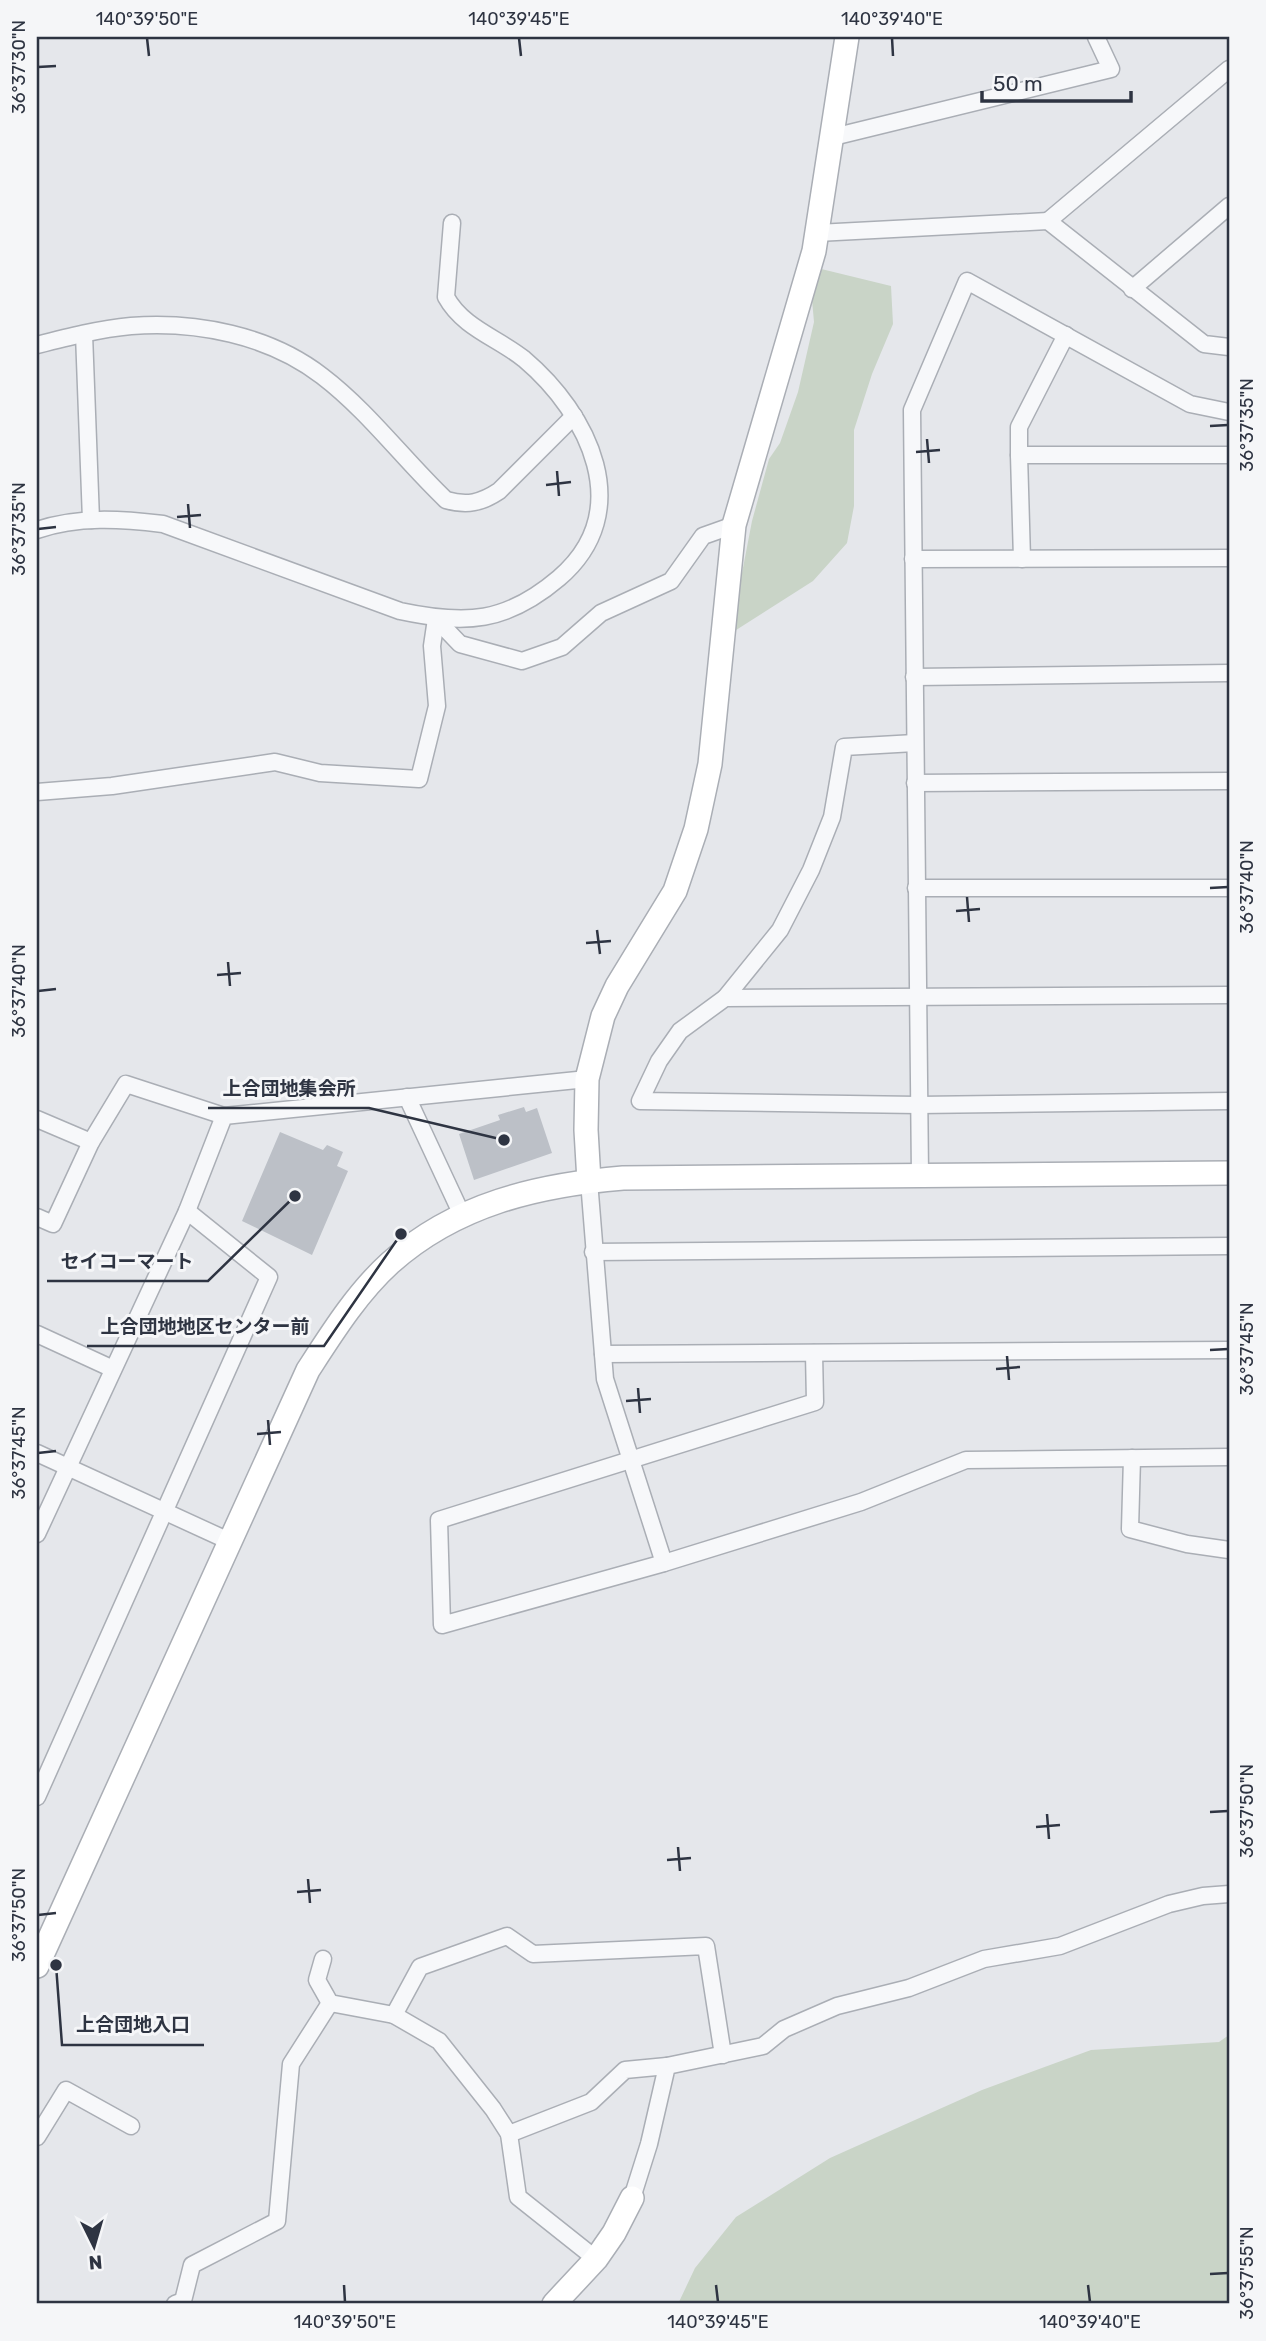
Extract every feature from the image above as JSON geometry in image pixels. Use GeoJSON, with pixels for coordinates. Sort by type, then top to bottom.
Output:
{"type":"FeatureCollection","features":[{"type":"Feature","properties":{"kind":"street"},"geometry":{"type":"LineString","coordinates":[[664,1563],[605,1379],[593,1252],[586,1130],[587,1079],[603,1016],[617,986],[675,891],[696,829],[710,764],[734,525],[814,251],[848,37]]}},
{"type":"Feature","properties":{"kind":"street"},"geometry":{"type":"LineString","coordinates":[[833,137],[1111,69],[1097,37]]}},
{"type":"Feature","properties":{"kind":"street"},"geometry":{"type":"LineString","coordinates":[[817,233],[1048,222],[1229,69]]}},
{"type":"Feature","properties":{"kind":"street"},"geometry":{"type":"LineString","coordinates":[[1132,289],[1229,206]]}},
{"type":"Feature","properties":{"kind":"street"},"geometry":{"type":"LineString","coordinates":[[1048,222],[1204,344],[1229,347]]}},
{"type":"Feature","properties":{"kind":"street"},"geometry":{"type":"LineString","coordinates":[[37,530],[91,520],[131,520],[163,524],[400,611],[436,619],[465,620],[497,614],[526,603],[569,569],[587,547],[597,524],[601,499],[598,476],[574,416],[553,387],[523,358],[480,331],[452,307],[446,297],[453,223]]}},
{"type":"Feature","properties":{"kind":"street"},"geometry":{"type":"LineString","coordinates":[[920,1175],[912,410],[967,281],[1191,404],[1229,412]]}},
{"type":"Feature","properties":{"kind":"street"},"geometry":{"type":"LineString","coordinates":[[37,345],[130,326],[195,327],[243,335],[287,354],[322,375],[446,500],[461,505],[474,504],[499,491],[574,416]]}},
{"type":"Feature","properties":{"kind":"street"},"geometry":{"type":"LineString","coordinates":[[84,334],[91,520]]}},
{"type":"Feature","properties":{"kind":"street"},"geometry":{"type":"LineString","coordinates":[[1022,559],[1019,427],[1066,335]]}},
{"type":"Feature","properties":{"kind":"street"},"geometry":{"type":"LineString","coordinates":[[1019,455],[1229,455]]}},
{"type":"Feature","properties":{"kind":"street"},"geometry":{"type":"LineString","coordinates":[[436,619],[460,644],[522,661],[562,647],[601,614],[671,582],[704,536],[734,525]]}},
{"type":"Feature","properties":{"kind":"street"},"geometry":{"type":"LineString","coordinates":[[913,559],[1229,558]]}},
{"type":"Feature","properties":{"kind":"street"},"geometry":{"type":"LineString","coordinates":[[37,792],[112,786],[275,762],[320,773],[419,779],[437,706],[432,646],[436,619]]}},
{"type":"Feature","properties":{"kind":"street"},"geometry":{"type":"LineString","coordinates":[[914,677],[1229,673]]}},
{"type":"Feature","properties":{"kind":"street"},"geometry":{"type":"LineString","coordinates":[[915,743],[844,747],[832,817],[811,870],[780,930],[725,998],[680,1031],[659,1061],[640,1101],[918,1105],[1229,1101]]}},
{"type":"Feature","properties":{"kind":"street"},"geometry":{"type":"LineString","coordinates":[[915,783],[1229,781]]}},
{"type":"Feature","properties":{"kind":"street"},"geometry":{"type":"LineString","coordinates":[[916,888],[1229,888]]}},
{"type":"Feature","properties":{"kind":"street"},"geometry":{"type":"LineString","coordinates":[[725,998],[1229,995]]}},
{"type":"Feature","properties":{"kind":"street"},"geometry":{"type":"LineString","coordinates":[[37,1217],[53,1224],[91,1142],[126,1084],[224,1116],[587,1079]]}},
{"type":"Feature","properties":{"kind":"street"},"geometry":{"type":"LineString","coordinates":[[407,1097],[461,1215]]}},
{"type":"Feature","properties":{"kind":"street"},"geometry":{"type":"LineString","coordinates":[[37,1534],[187,1211],[224,1116]]}},
{"type":"Feature","properties":{"kind":"street"},"geometry":{"type":"LineString","coordinates":[[37,1119],[91,1142]]}},
{"type":"Feature","properties":{"kind":"street"},"geometry":{"type":"LineString","coordinates":[[37,1965],[293,1399],[330,1336],[356,1301],[389,1264],[425,1236],[461,1215],[508,1197],[555,1185],[589,1181],[663,1177],[1229,1174]]}},
{"type":"Feature","properties":{"kind":"street"},"geometry":{"type":"LineString","coordinates":[[37,1797],[269,1277],[187,1211]]}},
{"type":"Feature","properties":{"kind":"street"},"geometry":{"type":"LineString","coordinates":[[593,1252],[1229,1246]]}},
{"type":"Feature","properties":{"kind":"street"},"geometry":{"type":"LineString","coordinates":[[37,1334],[113,1369]]}},
{"type":"Feature","properties":{"kind":"street"},"geometry":{"type":"LineString","coordinates":[[603,1354],[1229,1350]]}},
{"type":"Feature","properties":{"kind":"street"},"geometry":{"type":"LineString","coordinates":[[814,1353],[815,1402],[439,1520],[442,1625],[664,1563],[861,1502],[966,1460],[1229,1457]]}},
{"type":"Feature","properties":{"kind":"street"},"geometry":{"type":"LineString","coordinates":[[37,1453],[229,1541]]}},
{"type":"Feature","properties":{"kind":"street"},"geometry":{"type":"LineString","coordinates":[[1132,1458],[1130,1529],[1187,1544],[1229,1550]]}},
{"type":"Feature","properties":{"kind":"street"},"geometry":{"type":"LineString","coordinates":[[509,2134],[591,2102],[625,2070],[667,2066],[763,2046],[784,2029],[837,2006],[909,1988],[984,1959],[1059,1946],[1170,1904],[1203,1896],[1229,1894]]}},
{"type":"Feature","properties":{"kind":"street"},"geometry":{"type":"LineString","coordinates":[[394,2015],[419,1967],[507,1936],[533,1954],[706,1946],[723,2054]]}},
{"type":"Feature","properties":{"kind":"street"},"geometry":{"type":"LineString","coordinates":[[323,1959],[317,1980],[330,2004]]}},
{"type":"Feature","properties":{"kind":"street"},"geometry":{"type":"LineString","coordinates":[[330,2004],[394,2015],[439,2040],[509,2134],[518,2197],[596,2259]]}},
{"type":"Feature","properties":{"kind":"street"},"geometry":{"type":"LineString","coordinates":[[175,2304],[183,2301],[191,2265],[277,2221],[291,2064],[330,2004]]}},
{"type":"Feature","properties":{"kind":"street"},"geometry":{"type":"LineString","coordinates":[[554,2304],[596,2259],[614,2233],[632,2198],[649,2144],[667,2066]]}},
{"type":"Feature","properties":{"kind":"street"},"geometry":{"type":"LineString","coordinates":[[37,2137],[66,2090],[131,2126]]}},
{"type":"Feature","properties":{"kind":"shaded area"},"geometry":{"type":"Polygon","coordinates":[[[809,266],[891,286],[893,324],[872,374],[854,430],[854,506],[847,543],[813,581],[722,639],[742,573],[752,521],[769,459],[780,443],[798,392],[814,322],[809,266]]]}},
{"type":"Feature","properties":{"kind":"shaded area"},"geometry":{"type":"Polygon","coordinates":[[[1229,2035],[1229,2304],[678,2304],[695,2268],[736,2217],[830,2158],[982,2090],[1091,2050],[1219,2042],[1229,2035]]]}},
{"type":"Feature","properties":{"kind":"building"},"geometry":{"type":"Polygon","coordinates":[[[524,1107],[526,1112],[537,1108],[552,1153],[474,1180],[459,1134],[500,1120],[498,1115],[524,1107]]]}},
{"type":"Feature","properties":{"kind":"building"},"geometry":{"type":"Polygon","coordinates":[[[280,1132],[323,1150],[327,1145],[343,1152],[337,1166],[348,1171],[312,1255],[242,1221],[280,1132]]]}},
{"type":"Feature","properties":{"kind":"place","name":"上合団地集会所"},"geometry":{"type":"Point","coordinates":[504,1140]}},
{"type":"Feature","properties":{"kind":"place","name":"セイコーマート"},"geometry":{"type":"Point","coordinates":[295,1196]}},
{"type":"Feature","properties":{"kind":"place","name":"上合団地地区センター前"},"geometry":{"type":"Point","coordinates":[401,1234]}},
{"type":"Feature","properties":{"kind":"place","name":"上合団地入口"},"geometry":{"type":"Point","coordinates":[56,1965]}}]}
